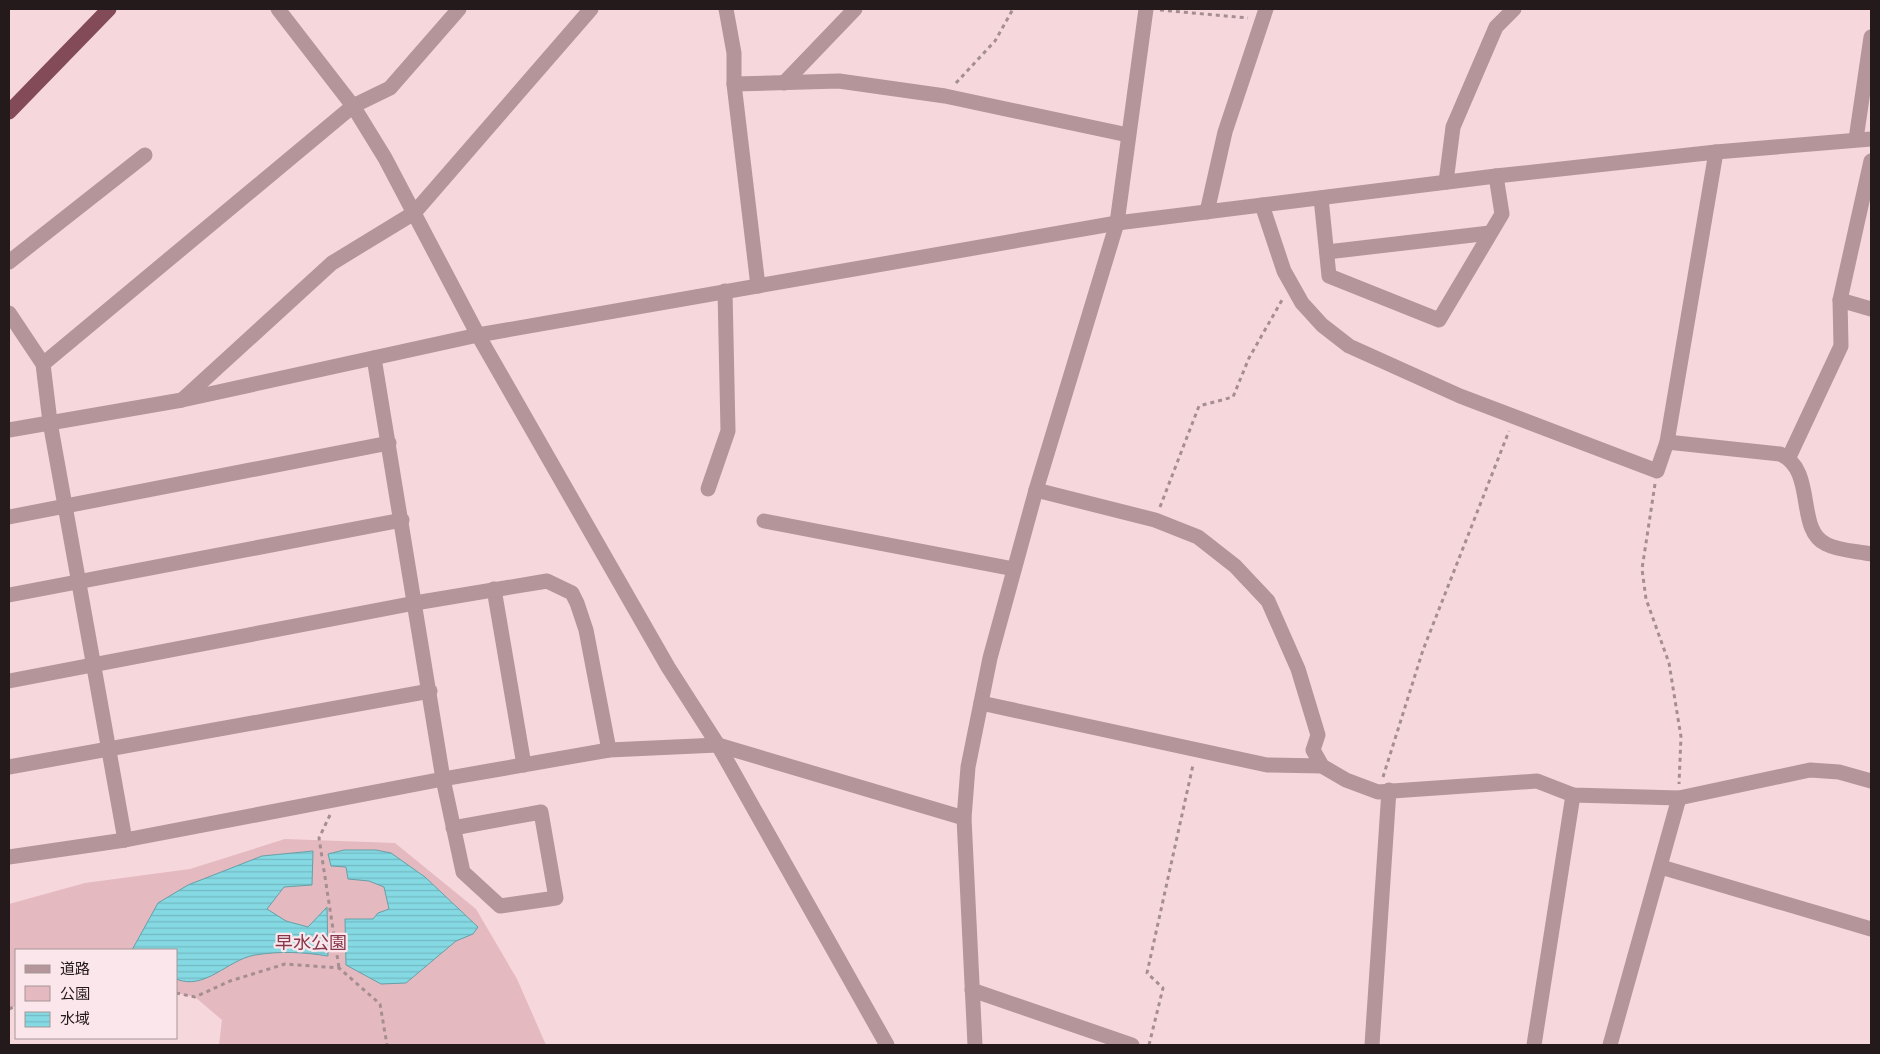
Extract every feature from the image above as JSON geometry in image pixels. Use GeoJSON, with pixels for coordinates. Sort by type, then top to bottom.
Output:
{"type":"FeatureCollection","features":[{"type":"Feature","properties":{"kind":"highway"},"geometry":{"type":"LineString","coordinates":[[9,112],[109,9]]}},
{"type":"Feature","properties":{"kind":"street"},"geometry":{"type":"LineString","coordinates":[[278,9],[353,106],[385,158],[478,335],[668,667],[718,745],[887,1045]]}},
{"type":"Feature","properties":{"kind":"street"},"geometry":{"type":"LineString","coordinates":[[43,364],[353,106],[390,88],[459,9]]}},
{"type":"Feature","properties":{"kind":"street"},"geometry":{"type":"LineString","coordinates":[[182,400],[332,263],[414,213],[591,9]]}},
{"type":"Feature","properties":{"kind":"street"},"geometry":{"type":"LineString","coordinates":[[727,9],[734,53],[734,84],[758,286]]}},
{"type":"Feature","properties":{"kind":"street"},"geometry":{"type":"LineString","coordinates":[[784,83],[855,9]]}},
{"type":"Feature","properties":{"kind":"street"},"geometry":{"type":"LineString","coordinates":[[975,1045],[964,818],[968,768],[990,658],[1014,569],[1117,223],[1146,9]]}},
{"type":"Feature","properties":{"kind":"street"},"geometry":{"type":"LineString","coordinates":[[1446,182],[1453,127],[1496,27],[1514,9]]}},
{"type":"Feature","properties":{"kind":"street"},"geometry":{"type":"LineString","coordinates":[[1207,212],[1225,132],[1264,14]]}},
{"type":"Feature","properties":{"kind":"street"},"geometry":{"type":"LineString","coordinates":[[9,430],[182,400],[478,335],[1117,223],[1496,176],[1716,152],[1864,139],[1871,37]]}},
{"type":"Feature","properties":{"kind":"street"},"geometry":{"type":"LineString","coordinates":[[734,84],[838,81],[945,96],[1128,135]]}},
{"type":"Feature","properties":{"kind":"street"},"geometry":{"type":"LineString","coordinates":[[1262,205],[1284,271],[1302,303],[1322,325],[1349,346],[1514,418],[1657,471],[1667,442],[1716,152]]}},
{"type":"Feature","properties":{"kind":"street"},"geometry":{"type":"LineString","coordinates":[[9,262],[145,155]]}},
{"type":"Feature","properties":{"kind":"street"},"geometry":{"type":"LineString","coordinates":[[1789,458],[1841,346],[1840,300],[1871,161]]}},
{"type":"Feature","properties":{"kind":"street"},"geometry":{"type":"LineString","coordinates":[[1322,198],[1329,276],[1439,320],[1502,214],[1496,176]]}},
{"type":"Feature","properties":{"kind":"street"},"geometry":{"type":"LineString","coordinates":[[1327,252],[1490,233]]}},
{"type":"Feature","properties":{"kind":"street"},"geometry":{"type":"LineString","coordinates":[[708,488],[728,431],[725,292]]}},
{"type":"Feature","properties":{"kind":"street"},"geometry":{"type":"LineString","coordinates":[[1840,300],[1871,309]]}},
{"type":"Feature","properties":{"kind":"street"},"geometry":{"type":"LineString","coordinates":[[9,313],[43,364],[50,422],[125,840]]}},
{"type":"Feature","properties":{"kind":"street"},"geometry":{"type":"LineString","coordinates":[[374,358],[443,779],[453,828],[463,872],[500,906],[556,898],[541,812],[453,828]]}},
{"type":"Feature","properties":{"kind":"street"},"geometry":{"type":"LineString","coordinates":[[1667,442],[1780,454],[1789,458],[1798,470],[1812,528],[1817,538],[1827,545],[1871,554]]}},
{"type":"Feature","properties":{"kind":"street"},"geometry":{"type":"LineString","coordinates":[[9,517],[389,443]]}},
{"type":"Feature","properties":{"kind":"street"},"geometry":{"type":"LineString","coordinates":[[1036,490],[1155,520],[1198,537],[1235,566],[1268,602],[1298,669],[1318,735],[1312,750],[1322,766],[1346,780],[1384,791],[1537,781],[1573,794],[1679,798],[1810,770],[1839,772],[1871,781]]}},
{"type":"Feature","properties":{"kind":"street"},"geometry":{"type":"LineString","coordinates":[[9,595],[402,520]]}},
{"type":"Feature","properties":{"kind":"street"},"geometry":{"type":"LineString","coordinates":[[764,521],[1014,569]]}},
{"type":"Feature","properties":{"kind":"street"},"geometry":{"type":"LineString","coordinates":[[9,681],[414,603],[547,580],[572,594],[586,630],[609,750]]}},
{"type":"Feature","properties":{"kind":"street"},"geometry":{"type":"LineString","coordinates":[[494,589],[524,765]]}},
{"type":"Feature","properties":{"kind":"street"},"geometry":{"type":"LineString","coordinates":[[9,768],[430,692]]}},
{"type":"Feature","properties":{"kind":"street"},"geometry":{"type":"LineString","coordinates":[[981,703],[1267,765],[1322,766]]}},
{"type":"Feature","properties":{"kind":"street"},"geometry":{"type":"LineString","coordinates":[[9,857],[125,840],[443,779],[609,750],[718,745],[964,818]]}},
{"type":"Feature","properties":{"kind":"street"},"geometry":{"type":"LineString","coordinates":[[1372,1045],[1384,791]]}},
{"type":"Feature","properties":{"kind":"street"},"geometry":{"type":"LineString","coordinates":[[1534,1045],[1573,794]]}},
{"type":"Feature","properties":{"kind":"street"},"geometry":{"type":"LineString","coordinates":[[1610,1045],[1679,798]]}},
{"type":"Feature","properties":{"kind":"street"},"geometry":{"type":"LineString","coordinates":[[1660,867],[1871,929]]}},
{"type":"Feature","properties":{"kind":"street"},"geometry":{"type":"LineString","coordinates":[[972,990],[1132,1045]]}},
{"type":"Feature","properties":{"kind":"path"},"geometry":{"type":"LineString","coordinates":[[945,96],[995,41],[1013,9]]}},
{"type":"Feature","properties":{"kind":"path"},"geometry":{"type":"LineString","coordinates":[[1146,9],[1264,14]]}},
{"type":"Feature","properties":{"kind":"path"},"geometry":{"type":"LineString","coordinates":[[1155,520],[1198,406],[1233,397],[1249,358],[1292,284]]}},
{"type":"Feature","properties":{"kind":"path"},"geometry":{"type":"LineString","coordinates":[[1384,791],[1423,650],[1514,418]]}},
{"type":"Feature","properties":{"kind":"path"},"geometry":{"type":"LineString","coordinates":[[1657,471],[1642,569],[1646,599],[1671,672],[1681,737],[1679,798]]}},
{"type":"Feature","properties":{"kind":"path"},"geometry":{"type":"LineString","coordinates":[[1149,1045],[1163,988],[1146,973],[1196,749]]}},
{"type":"Feature","properties":{"kind":"path"},"geometry":{"type":"LineString","coordinates":[[319,838],[339,968]]}},
{"type":"Feature","properties":{"kind":"path"},"geometry":{"type":"LineString","coordinates":[[178,993],[195,997],[230,981],[285,964],[339,968],[380,1004],[387,1045]]}},
{"type":"Feature","properties":{"kind":"green space","name":"早水公園"},"geometry":{"type":"Polygon","coordinates":[[[285,839],[395,843],[476,909],[517,979],[546,1045],[219,1045],[222,1020],[195,997],[178,993],[178,949],[15,949],[15,1006],[9,1009],[9,904],[85,883],[190,869],[285,839]]]}},
{"type":"Feature","properties":{"kind":"water"},"geometry":{"type":"Polygon","coordinates":[[[344,850],[376,850],[391,853],[425,877],[478,927],[473,934],[456,941],[406,983],[381,984],[346,965],[345,919],[373,919],[378,913],[389,909],[384,887],[369,881],[348,879],[346,867],[331,866],[328,854],[344,850]]]}},
{"type":"Feature","properties":{"kind":"water"},"geometry":{"type":"Polygon","coordinates":[[[313,851],[312,885],[284,887],[267,909],[286,921],[308,927],[327,907],[328,956],[292,952],[255,955],[245,958],[206,978],[187,982],[178,980],[178,949],[133,949],[158,903],[188,885],[262,856],[313,851]]]}}]}
